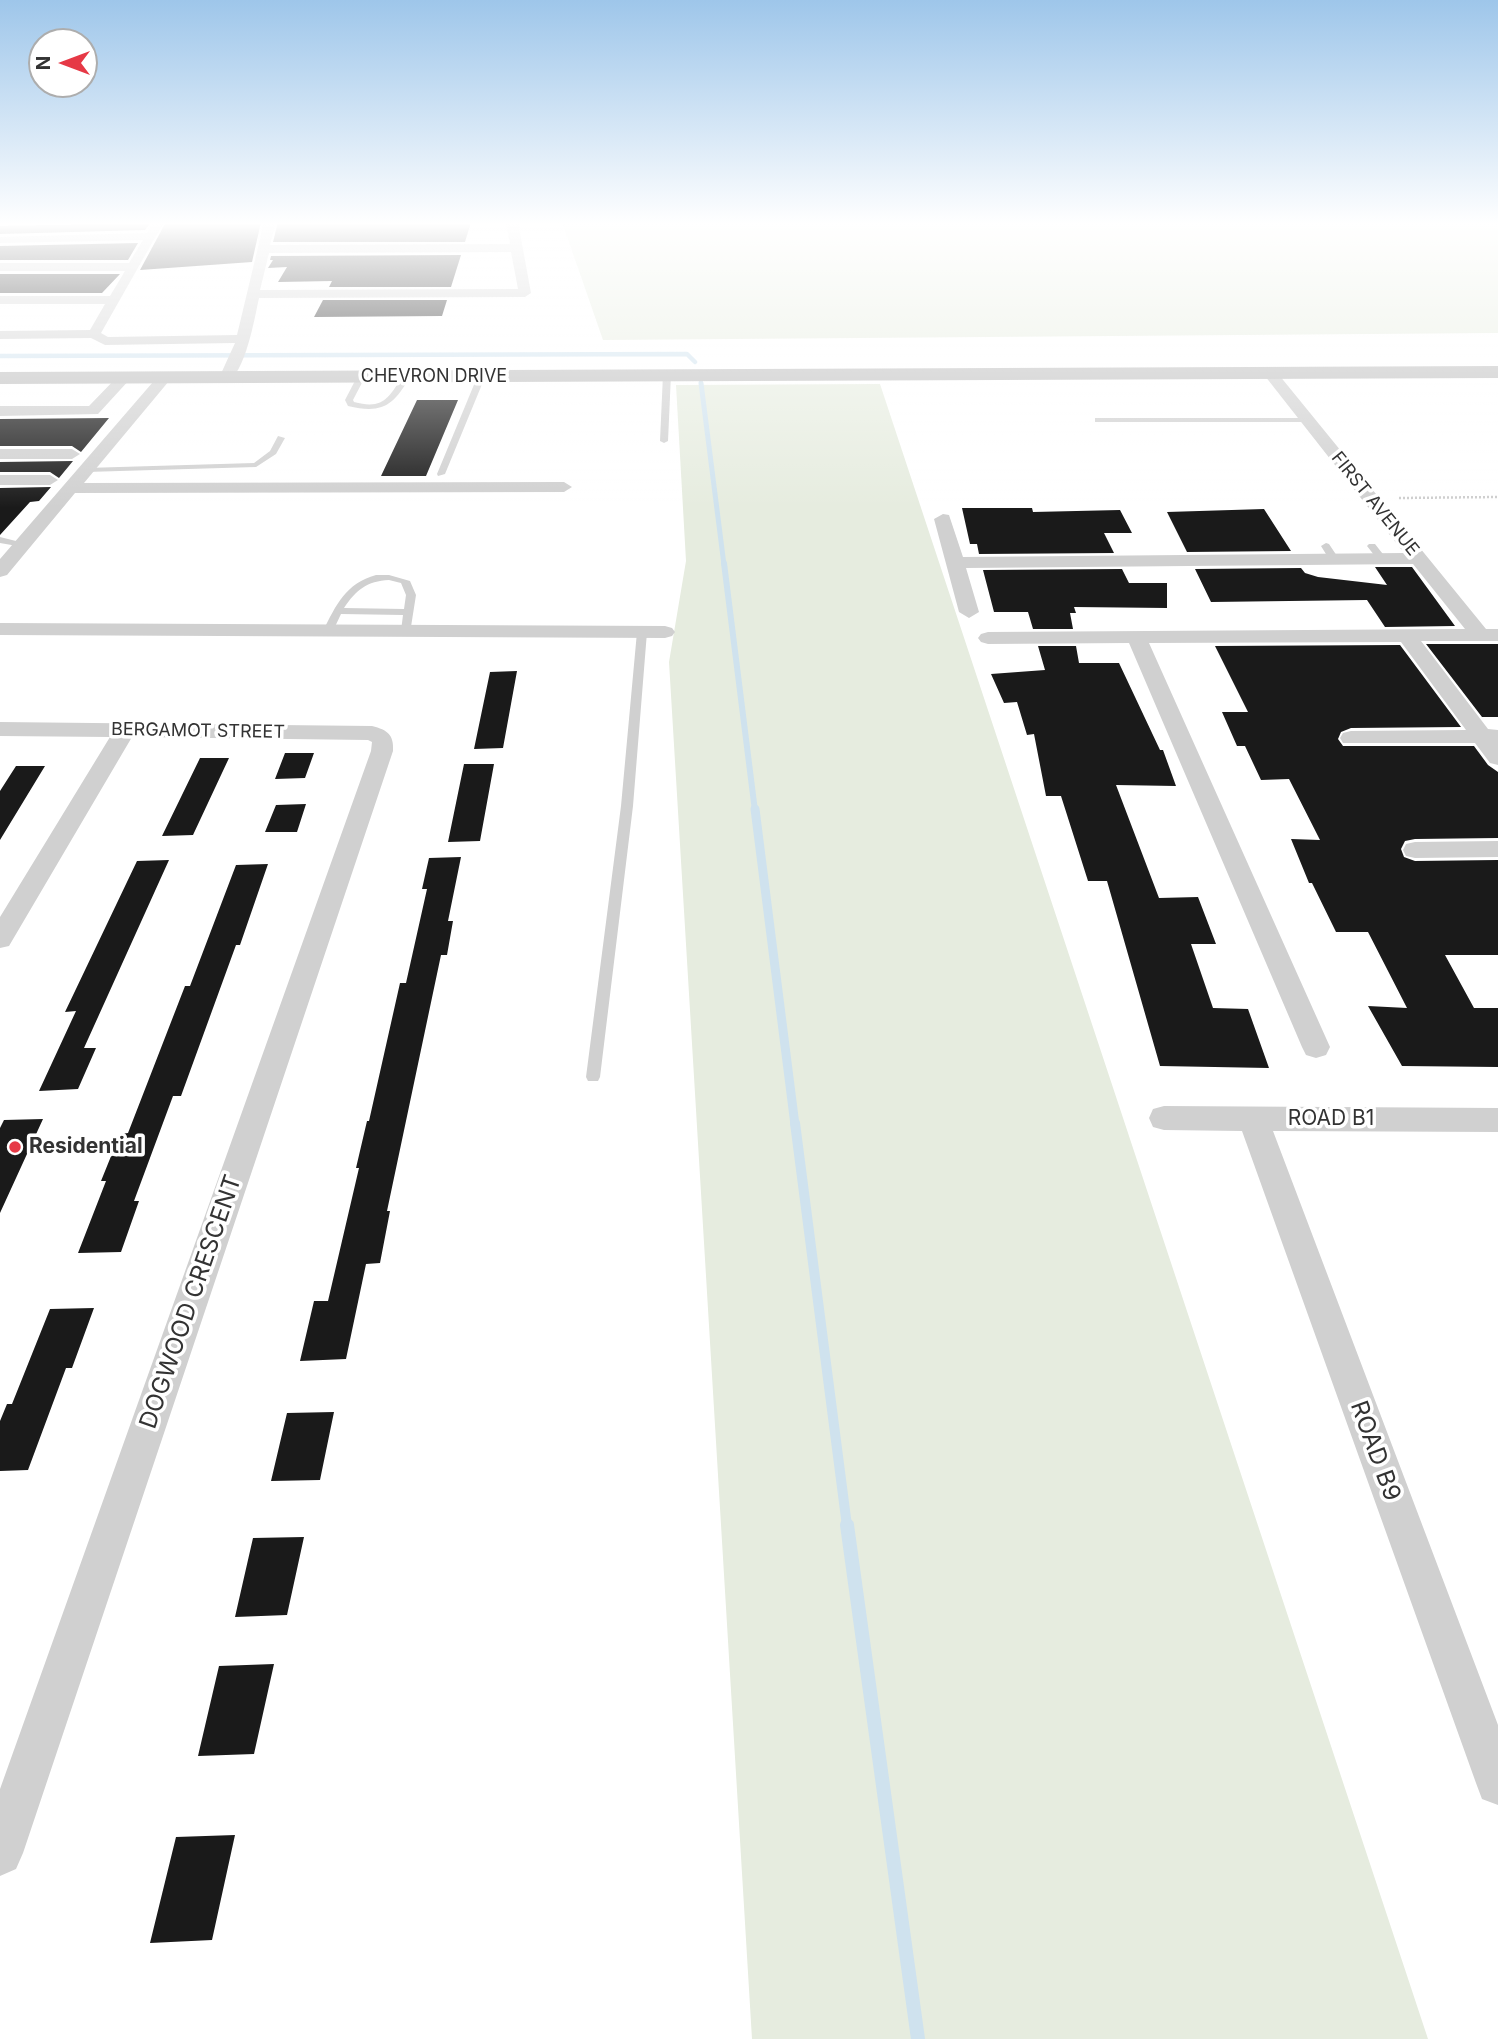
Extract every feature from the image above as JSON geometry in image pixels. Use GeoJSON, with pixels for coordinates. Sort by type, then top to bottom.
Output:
{"type":"FeatureCollection","features":[{"type":"Feature","properties":{"kind":"main road","name":"CHEVRON DRIVE"},"geometry":{"type":"LineString","coordinates":[[0,378],[164,378],[235,357],[360,377],[1498,372]]}},
{"type":"Feature","properties":{"kind":"street"},"geometry":{"type":"LineString","coordinates":[[2,335],[20,317]]}},
{"type":"Feature","properties":{"kind":"street"},"geometry":{"type":"LineString","coordinates":[[94,334],[104,317]]}},
{"type":"Feature","properties":{"kind":"street"},"geometry":{"type":"LineString","coordinates":[[2,335],[94,334],[105,341],[235,357],[247,317]]}},
{"type":"Feature","properties":{"kind":"street","name":"FIRST AVENUE"},"geometry":{"type":"LineString","coordinates":[[1270,373],[1418,558],[1489,635]]}},
{"type":"Feature","properties":{"kind":"street"},"geometry":{"type":"LineString","coordinates":[[0,411],[93,411],[124,378]]}},
{"type":"Feature","properties":{"kind":"street"},"geometry":{"type":"LineString","coordinates":[[0,571],[164,378]]}},
{"type":"Feature","properties":{"kind":"street"},"geometry":{"type":"LineString","coordinates":[[0,454],[72,454]]}},
{"type":"Feature","properties":{"kind":"street"},"geometry":{"type":"LineString","coordinates":[[0,480],[50,480]]}},
{"type":"Feature","properties":{"kind":"street"},"geometry":{"type":"LineString","coordinates":[[70,488],[564,487]]}},
{"type":"Feature","properties":{"kind":"street"},"geometry":{"type":"LineString","coordinates":[[943,519],[969,612]]}},
{"type":"Feature","properties":{"kind":"street"},"geometry":{"type":"LineString","coordinates":[[955,563],[1330,552],[1376,552],[1418,558]]}},
{"type":"Feature","properties":{"kind":"street"},"geometry":{"type":"LineString","coordinates":[[0,629],[328,631],[407,622],[665,632]]}},
{"type":"Feature","properties":{"kind":"street"},"geometry":{"type":"LineString","coordinates":[[1406,635],[1490,736],[1498,758]]}},
{"type":"Feature","properties":{"kind":"street"},"geometry":{"type":"LineString","coordinates":[[988,638],[1489,635]]}},
{"type":"Feature","properties":{"kind":"street"},"geometry":{"type":"LineString","coordinates":[[1136,637],[1316,1047]]}},
{"type":"Feature","properties":{"kind":"street","name":"BERGAMOT STREET"},"geometry":{"type":"LineString","coordinates":[[0,729],[372,733],[383,739],[382,751]]}},
{"type":"Feature","properties":{"kind":"street"},"geometry":{"type":"LineString","coordinates":[[0,939],[125,730]]}},
{"type":"Feature","properties":{"kind":"street"},"geometry":{"type":"LineString","coordinates":[[1351,738],[1490,736]]}},
{"type":"Feature","properties":{"kind":"street","name":"DOGWOOD CRESCENT"},"geometry":{"type":"LineString","coordinates":[[0,1853],[382,751]]}},
{"type":"Feature","properties":{"kind":"street"},"geometry":{"type":"LineString","coordinates":[[1415,850],[1498,849]]}},
{"type":"Feature","properties":{"kind":"street","name":"ROAD B1"},"geometry":{"type":"LineString","coordinates":[[1164,1118],[1498,1120]]}},
{"type":"Feature","properties":{"kind":"street","name":"ROAD B9"},"geometry":{"type":"LineString","coordinates":[[1253,1119],[1498,1783]]}},
{"type":"Feature","properties":{"kind":"lane"},"geometry":{"type":"LineString","coordinates":[[664,441],[667,374]]}},
{"type":"Feature","properties":{"kind":"lane"},"geometry":{"type":"LineString","coordinates":[[360,377],[349,400],[351,404],[361,407],[378,406],[393,401],[406,377]]}},
{"type":"Feature","properties":{"kind":"lane"},"geometry":{"type":"LineString","coordinates":[[441,474],[481,377]]}},
{"type":"Feature","properties":{"kind":"lane"},"geometry":{"type":"LineString","coordinates":[[1098,421],[1308,420]]}},
{"type":"Feature","properties":{"kind":"lane"},"geometry":{"type":"LineString","coordinates":[[86,470],[256,466],[273,452],[281,438]]}},
{"type":"Feature","properties":{"kind":"lane"},"geometry":{"type":"LineString","coordinates":[[0,540],[23,544]]}},
{"type":"Feature","properties":{"kind":"lane"},"geometry":{"type":"LineString","coordinates":[[328,631],[338,611],[357,584],[376,577],[405,582],[411,595],[407,622],[338,611]]}},
{"type":"Feature","properties":{"kind":"lane"},"geometry":{"type":"LineString","coordinates":[[593,1077],[627,806],[642,632]]}},
{"type":"Feature","properties":{"kind":"path"},"geometry":{"type":"LineString","coordinates":[[1370,498],[1498,497]]}},
{"type":"Feature","properties":{"kind":"shaded area"},"geometry":{"type":"Polygon","coordinates":[[[595,317],[1498,317],[1498,333],[603,340],[595,317]]]}},
{"type":"Feature","properties":{"kind":"shaded area"},"geometry":{"type":"Polygon","coordinates":[[[880,384],[1428,2039],[752,2039],[669,662],[686,561],[676,385],[880,384]]]}},
{"type":"Feature","properties":{"kind":"building"},"geometry":{"type":"Polygon","coordinates":[[[417,400],[458,400],[426,476],[381,476],[417,400]]]}},
{"type":"Feature","properties":{"kind":"building"},"geometry":{"type":"Polygon","coordinates":[[[109,418],[81,452],[72,446],[0,446],[0,419],[109,418]]]}},
{"type":"Feature","properties":{"kind":"building"},"geometry":{"type":"Polygon","coordinates":[[[73,461],[59,478],[50,472],[0,472],[0,462],[73,461]]]}},
{"type":"Feature","properties":{"kind":"building"},"geometry":{"type":"Polygon","coordinates":[[[51,487],[39,501],[30,502],[0,535],[0,488],[51,487]]]}},
{"type":"Feature","properties":{"kind":"building"},"geometry":{"type":"Polygon","coordinates":[[[962,508],[1032,508],[1033,512],[1120,510],[1132,533],[1104,533],[1114,553],[979,554],[977,544],[970,544],[962,508]]]}},
{"type":"Feature","properties":{"kind":"building"},"geometry":{"type":"Polygon","coordinates":[[[1264,509],[1291,551],[1187,552],[1167,512],[1264,509]]]}},
{"type":"Feature","properties":{"kind":"building"},"geometry":{"type":"Polygon","coordinates":[[[1375,567],[1412,567],[1455,626],[1385,627],[1367,600],[1211,602],[1195,569],[1301,568],[1305,573],[1318,577],[1387,585],[1375,567]]]}},
{"type":"Feature","properties":{"kind":"building"},"geometry":{"type":"Polygon","coordinates":[[[1122,569],[1129,583],[1167,583],[1167,608],[1074,607],[1076,613],[1070,613],[1073,629],[1033,629],[1028,612],[994,612],[983,570],[1122,569]]]}},
{"type":"Feature","properties":{"kind":"building"},"geometry":{"type":"Polygon","coordinates":[[[1426,644],[1498,644],[1498,717],[1482,717],[1426,644]]]}},
{"type":"Feature","properties":{"kind":"building"},"geometry":{"type":"Polygon","coordinates":[[[1400,645],[1461,727],[1351,728],[1341,732],[1338,739],[1343,746],[1474,746],[1488,765],[1498,772],[1498,838],[1415,839],[1405,841],[1401,849],[1404,857],[1415,861],[1498,860],[1498,955],[1445,955],[1474,1008],[1498,1008],[1498,1067],[1402,1066],[1368,1006],[1407,1008],[1368,932],[1336,932],[1312,883],[1309,883],[1291,839],[1320,840],[1289,779],[1261,780],[1245,746],[1237,746],[1222,712],[1248,712],[1215,646],[1400,645]]]}},
{"type":"Feature","properties":{"kind":"building"},"geometry":{"type":"Polygon","coordinates":[[[1038,646],[1076,646],[1079,663],[1119,663],[1160,750],[1163,750],[1176,786],[1116,785],[1159,898],[1198,897],[1216,944],[1191,944],[1213,1008],[1248,1009],[1269,1068],[1160,1066],[1107,881],[1088,881],[1061,796],[1046,796],[1034,734],[1027,735],[1017,702],[1004,703],[991,674],[1045,670],[1038,646]]]}},
{"type":"Feature","properties":{"kind":"building"},"geometry":{"type":"Polygon","coordinates":[[[517,671],[503,748],[474,749],[490,672],[517,671]]]}},
{"type":"Feature","properties":{"kind":"building"},"geometry":{"type":"Polygon","coordinates":[[[285,753],[314,753],[305,778],[275,779],[285,753]]]}},
{"type":"Feature","properties":{"kind":"building"},"geometry":{"type":"Polygon","coordinates":[[[200,758],[229,758],[193,835],[162,836],[200,758]]]}},
{"type":"Feature","properties":{"kind":"building"},"geometry":{"type":"Polygon","coordinates":[[[464,764],[494,764],[480,841],[448,842],[464,764]]]}},
{"type":"Feature","properties":{"kind":"building"},"geometry":{"type":"Polygon","coordinates":[[[16,766],[45,766],[0,840],[0,791],[16,766]]]}},
{"type":"Feature","properties":{"kind":"building"},"geometry":{"type":"Polygon","coordinates":[[[306,804],[297,832],[265,832],[276,805],[306,804]]]}},
{"type":"Feature","properties":{"kind":"building"},"geometry":{"type":"Polygon","coordinates":[[[461,857],[448,921],[453,921],[447,955],[441,955],[387,1211],[390,1211],[380,1263],[366,1264],[346,1359],[300,1361],[314,1301],[328,1301],[400,983],[406,983],[427,889],[422,889],[429,858],[461,857]]]}},
{"type":"Feature","properties":{"kind":"building"},"geometry":{"type":"Polygon","coordinates":[[[169,860],[84,1048],[96,1048],[78,1089],[39,1091],[76,1011],[65,1012],[137,861],[169,860]]]}},
{"type":"Feature","properties":{"kind":"building"},"geometry":{"type":"Polygon","coordinates":[[[268,864],[240,945],[236,945],[181,1096],[173,1096],[134,1201],[139,1201],[121,1252],[78,1253],[106,1181],[101,1181],[120,1134],[128,1133],[185,986],[190,986],[236,865],[268,864]]]}},
{"type":"Feature","properties":{"kind":"building","name":"Residential"},"geometry":{"type":"Polygon","coordinates":[[[43,1119],[0,1213],[0,1128],[4,1120],[43,1119]]]}},
{"type":"Feature","properties":{"kind":"building"},"geometry":{"type":"Polygon","coordinates":[[[94,1308],[72,1368],[66,1368],[28,1470],[0,1471],[0,1421],[7,1404],[12,1404],[50,1309],[94,1308]]]}},
{"type":"Feature","properties":{"kind":"building"},"geometry":{"type":"Polygon","coordinates":[[[334,1412],[320,1480],[271,1481],[287,1413],[334,1412]]]}},
{"type":"Feature","properties":{"kind":"building"},"geometry":{"type":"Polygon","coordinates":[[[304,1537],[287,1615],[235,1617],[253,1538],[304,1537]]]}},
{"type":"Feature","properties":{"kind":"building"},"geometry":{"type":"Polygon","coordinates":[[[274,1664],[254,1754],[198,1756],[219,1666],[274,1664]]]}},
{"type":"Feature","properties":{"kind":"building"},"geometry":{"type":"Polygon","coordinates":[[[235,1835],[212,1940],[150,1943],[176,1837],[235,1835]]]}},
{"type":"Feature","properties":{"kind":"waterway"},"geometry":{"type":"LineString","coordinates":[[0,356],[687,354],[695,362]]}},
{"type":"Feature","properties":{"kind":"waterway"},"geometry":{"type":"LineString","coordinates":[[701,383],[724,565]]}},
{"type":"Feature","properties":{"kind":"waterway"},"geometry":{"type":"LineString","coordinates":[[724,563],[755,811]]}},
{"type":"Feature","properties":{"kind":"waterway"},"geometry":{"type":"LineString","coordinates":[[755,809],[795,1125]]}},
{"type":"Feature","properties":{"kind":"waterway"},"geometry":{"type":"LineString","coordinates":[[795,1123],[847,1526]]}},
{"type":"Feature","properties":{"kind":"waterway"},"geometry":{"type":"LineString","coordinates":[[847,1525],[918,2039]]}},
{"type":"Feature","properties":{"kind":"place","name":"Residential"},"geometry":{"type":"Point","coordinates":[15,1147]}}]}
